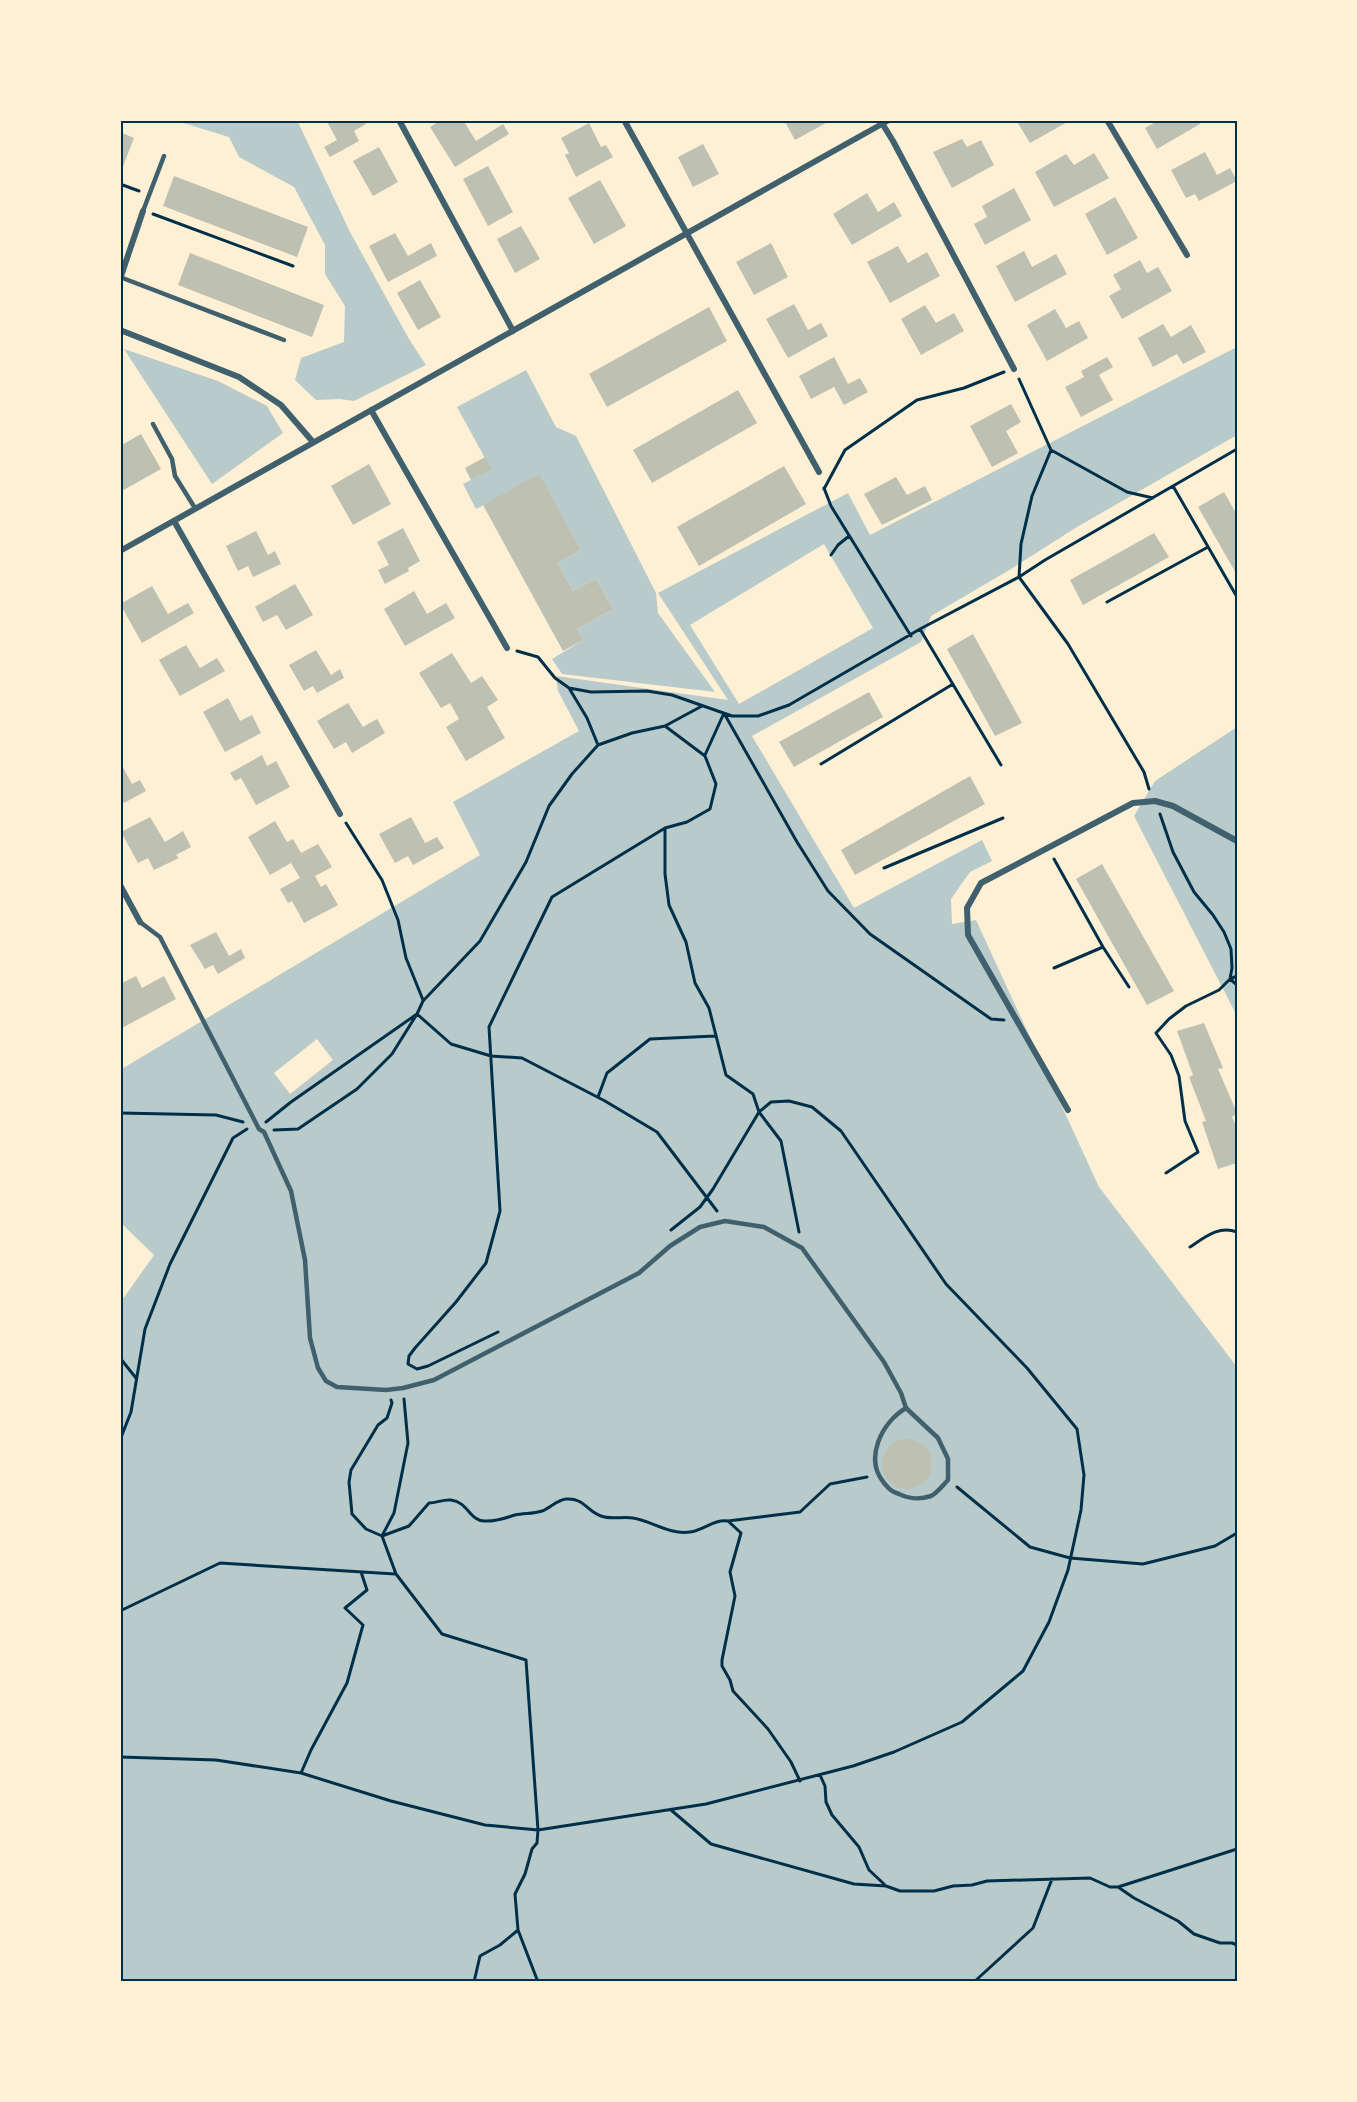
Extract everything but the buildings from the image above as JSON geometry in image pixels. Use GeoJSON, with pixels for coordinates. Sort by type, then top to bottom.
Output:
{"type":"FeatureCollection","features":[{"type":"Feature","properties":{"kind":"street"},"geometry":{"type":"LineString","coordinates":[[399,120],[513,331]]}},
{"type":"Feature","properties":{"kind":"street"},"geometry":{"type":"LineString","coordinates":[[624,120],[819,472]]}},
{"type":"Feature","properties":{"kind":"street"},"geometry":{"type":"LineString","coordinates":[[120,550],[881,122],[889,120]]}},
{"type":"Feature","properties":{"kind":"street"},"geometry":{"type":"LineString","coordinates":[[1107,120],[1187,255]]}},
{"type":"Feature","properties":{"kind":"street"},"geometry":{"type":"LineString","coordinates":[[881,122],[1014,369]]}},
{"type":"Feature","properties":{"kind":"street"},"geometry":{"type":"LineString","coordinates":[[120,278],[143,211]]}},
{"type":"Feature","properties":{"kind":"street"},"geometry":{"type":"LineString","coordinates":[[120,330],[239,377],[281,405],[313,442]]}},
{"type":"Feature","properties":{"kind":"street"},"geometry":{"type":"LineString","coordinates":[[371,410],[507,648]]}},
{"type":"Feature","properties":{"kind":"street"},"geometry":{"type":"LineString","coordinates":[[174,521],[340,814]]}},
{"type":"Feature","properties":{"kind":"street"},"geometry":{"type":"LineString","coordinates":[[1068,1110],[968,935],[967,908],[981,883],[1134,803],[1155,801],[1173,806],[1237,841]]}},
{"type":"Feature","properties":{"kind":"street"},"geometry":{"type":"LineString","coordinates":[[120,885],[141,922]]}},
{"type":"Feature","properties":{"kind":"lane"},"geometry":{"type":"LineString","coordinates":[[143,211],[164,156]]}},
{"type":"Feature","properties":{"kind":"lane"},"geometry":{"type":"LineString","coordinates":[[120,278],[284,340]]}},
{"type":"Feature","properties":{"kind":"lane"},"geometry":{"type":"LineString","coordinates":[[153,424],[172,459],[175,476],[195,508]]}},
{"type":"Feature","properties":{"kind":"lane"},"geometry":{"type":"LineString","coordinates":[[141,922],[160,937],[259,1129],[264,1132],[291,1191],[305,1260],[310,1338],[318,1368],[326,1381],[337,1387],[386,1390],[434,1380],[639,1273],[670,1246],[700,1227],[726,1221],[764,1227],[802,1248],[884,1362],[901,1393],[906,1408],[938,1438],[948,1459],[948,1480],[933,1495],[912,1499],[891,1492],[878,1475],[874,1456],[880,1437],[896,1414],[906,1408]]}},
{"type":"Feature","properties":{"kind":"path"},"geometry":{"type":"LineString","coordinates":[[120,184],[149,195]]}},
{"type":"Feature","properties":{"kind":"path"},"geometry":{"type":"LineString","coordinates":[[143,211],[293,266]]}},
{"type":"Feature","properties":{"kind":"path"},"geometry":{"type":"LineString","coordinates":[[824,489],[845,450],[917,400],[964,388],[1014,369],[1051,450],[1127,492],[1153,498]]}},
{"type":"Feature","properties":{"kind":"path"},"geometry":{"type":"LineString","coordinates":[[569,688],[591,692],[647,691],[672,695],[732,716],[758,716],[789,705],[920,629],[1019,578],[1045,560],[1237,449]]}},
{"type":"Feature","properties":{"kind":"path"},"geometry":{"type":"LineString","coordinates":[[1051,450],[1030,506],[1021,544],[1019,578],[1068,644],[1144,772],[1173,852],[1194,892],[1214,915],[1227,941],[1231,958],[1230,979]]}},
{"type":"Feature","properties":{"kind":"path"},"geometry":{"type":"LineString","coordinates":[[819,472],[831,506],[911,636]]}},
{"type":"Feature","properties":{"kind":"path"},"geometry":{"type":"LineString","coordinates":[[1173,486],[1237,597]]}},
{"type":"Feature","properties":{"kind":"path"},"geometry":{"type":"LineString","coordinates":[[831,555],[838,544],[849,536]]}},
{"type":"Feature","properties":{"kind":"path"},"geometry":{"type":"LineString","coordinates":[[1107,603],[1208,547]]}},
{"type":"Feature","properties":{"kind":"path"},"geometry":{"type":"LineString","coordinates":[[920,629],[1001,765]]}},
{"type":"Feature","properties":{"kind":"path"},"geometry":{"type":"LineString","coordinates":[[507,648],[538,657],[555,678],[569,688],[587,718],[598,745]]}},
{"type":"Feature","properties":{"kind":"path"},"geometry":{"type":"LineString","coordinates":[[821,764],[953,684]]}},
{"type":"Feature","properties":{"kind":"path"},"geometry":{"type":"LineString","coordinates":[[264,1132],[280,1128],[298,1129],[357,1089],[392,1054],[423,1001],[480,941],[526,862],[549,806],[572,774],[598,745],[632,733],[665,726],[702,706]]}},
{"type":"Feature","properties":{"kind":"path"},"geometry":{"type":"LineString","coordinates":[[705,756],[724,713]]}},
{"type":"Feature","properties":{"kind":"path"},"geometry":{"type":"LineString","coordinates":[[724,713],[796,842],[828,891],[870,934],[991,1019],[1017,1020]]}},
{"type":"Feature","properties":{"kind":"path"},"geometry":{"type":"LineString","coordinates":[[503,1329],[428,1366],[417,1369],[408,1364],[409,1356],[415,1348],[456,1302],[486,1263],[500,1211],[489,1027],[552,897],[665,828],[687,822],[710,809],[716,784],[705,756],[665,726]]}},
{"type":"Feature","properties":{"kind":"path"},"geometry":{"type":"LineString","coordinates":[[340,814],[382,880],[398,920],[406,958],[423,1001]]}},
{"type":"Feature","properties":{"kind":"path"},"geometry":{"type":"LineString","coordinates":[[884,868],[1003,818]]}},
{"type":"Feature","properties":{"kind":"path"},"geometry":{"type":"LineString","coordinates":[[665,828],[665,874],[669,905],[686,942],[695,983],[709,1008],[726,1075],[753,1094],[759,1112],[781,1141],[802,1248]]}},
{"type":"Feature","properties":{"kind":"path"},"geometry":{"type":"LineString","coordinates":[[1049,849],[1103,947],[1128,987]]}},
{"type":"Feature","properties":{"kind":"path"},"geometry":{"type":"LineString","coordinates":[[1054,968],[1103,947]]}},
{"type":"Feature","properties":{"kind":"path"},"geometry":{"type":"LineString","coordinates":[[1166,1173],[1197,1152],[1185,1121],[1179,1076],[1171,1056],[1156,1033],[1168,1019],[1186,1006],[1219,990],[1230,979],[1237,976]]}},
{"type":"Feature","properties":{"kind":"path"},"geometry":{"type":"LineString","coordinates":[[1230,979],[1237,985]]}},
{"type":"Feature","properties":{"kind":"path"},"geometry":{"type":"LineString","coordinates":[[417,1014],[451,1044],[491,1056],[522,1058],[598,1097],[657,1132],[726,1221]]}},
{"type":"Feature","properties":{"kind":"path"},"geometry":{"type":"LineString","coordinates":[[120,1440],[131,1412],[146,1329],[170,1263],[233,1138],[246,1129],[259,1129],[291,1102],[417,1014]]}},
{"type":"Feature","properties":{"kind":"path"},"geometry":{"type":"LineString","coordinates":[[598,1097],[607,1073],[650,1039],[715,1036]]}},
{"type":"Feature","properties":{"kind":"path"},"geometry":{"type":"LineString","coordinates":[[120,1757],[216,1760],[301,1773],[391,1801],[485,1825],[538,1830],[730,1799],[853,1766],[894,1752],[962,1722],[1023,1671],[1049,1622],[1070,1558],[1081,1510],[1084,1475],[1077,1429],[1027,1368],[946,1284],[841,1131],[812,1107],[789,1101],[771,1102],[759,1112],[700,1207],[663,1236]]}},
{"type":"Feature","properties":{"kind":"path"},"geometry":{"type":"LineString","coordinates":[[120,1113],[216,1115],[259,1129]]}},
{"type":"Feature","properties":{"kind":"path"},"geometry":{"type":"LineString","coordinates":[[1191,1247],[1213,1232],[1229,1228],[1237,1232]]}},
{"type":"Feature","properties":{"kind":"path"},"geometry":{"type":"LineString","coordinates":[[120,1358],[136,1378]]}},
{"type":"Feature","properties":{"kind":"path"},"geometry":{"type":"LineString","coordinates":[[403,1388],[408,1443],[394,1513],[382,1536],[396,1574],[442,1634],[526,1660],[538,1830],[537,1843],[532,1849],[525,1874],[515,1894],[518,1930],[538,1982]]}},
{"type":"Feature","properties":{"kind":"path"},"geometry":{"type":"LineString","coordinates":[[386,1390],[393,1403],[387,1418],[378,1425],[354,1462],[349,1482],[352,1514],[366,1529],[382,1536],[409,1526],[429,1503],[444,1500],[460,1502],[476,1519],[483,1521],[531,1514],[544,1510],[561,1500],[569,1499],[580,1501],[593,1513],[604,1518],[633,1518],[677,1532],[691,1532],[720,1520],[800,1512],[830,1484],[878,1475]]}},
{"type":"Feature","properties":{"kind":"path"},"geometry":{"type":"LineString","coordinates":[[948,1480],[1030,1547],[1070,1558],[1143,1564],[1215,1546],[1237,1533]]}},
{"type":"Feature","properties":{"kind":"path"},"geometry":{"type":"LineString","coordinates":[[728,1521],[741,1533],[730,1572],[735,1596],[722,1666],[733,1691],[768,1729],[791,1762],[800,1781]]}},
{"type":"Feature","properties":{"kind":"path"},"geometry":{"type":"LineString","coordinates":[[120,1611],[220,1563],[396,1574]]}},
{"type":"Feature","properties":{"kind":"path"},"geometry":{"type":"LineString","coordinates":[[301,1773],[347,1683],[363,1625],[345,1608],[366,1590],[361,1572]]}},
{"type":"Feature","properties":{"kind":"path"},"geometry":{"type":"LineString","coordinates":[[820,1775],[825,1786],[826,1802],[832,1815],[859,1847],[869,1870],[886,1886]]}},
{"type":"Feature","properties":{"kind":"path"},"geometry":{"type":"LineString","coordinates":[[671,1810],[711,1844],[854,1884],[886,1886],[900,1891],[934,1891],[987,1881],[1090,1878],[1110,1887],[1118,1887],[1237,1850]]}},
{"type":"Feature","properties":{"kind":"path"},"geometry":{"type":"LineString","coordinates":[[974,1982],[1034,1928],[1052,1879]]}},
{"type":"Feature","properties":{"kind":"path"},"geometry":{"type":"LineString","coordinates":[[1118,1887],[1178,1921],[1194,1934],[1220,1943],[1237,1945]]}},
{"type":"Feature","properties":{"kind":"path"},"geometry":{"type":"LineString","coordinates":[[474,1982],[480,1956],[500,1945],[518,1930]]}},
{"type":"Feature","properties":{"kind":"shaded area"},"geometry":{"type":"Polygon","coordinates":[[[174,120],[297,120],[350,232],[409,339],[426,365],[354,401],[316,400],[295,380],[301,358],[344,342],[345,306],[325,274],[325,245],[294,187],[239,157],[229,137],[174,120]]]}},
{"type":"Feature","properties":{"kind":"shaded area"},"geometry":{"type":"Polygon","coordinates":[[[1237,347],[1237,435],[1077,527],[931,616],[921,642],[752,736],[854,908],[982,840],[992,861],[970,872],[951,899],[952,924],[976,920],[1099,1187],[1237,1367],[1237,1982],[120,1982],[120,1303],[154,1255],[120,1222],[120,1070],[480,855],[453,802],[579,731],[558,691],[556,676],[728,700],[658,593],[848,493],[870,535],[1237,347]],[[824,544],[690,625],[739,704],[873,628],[824,544]],[[317,1039],[274,1073],[290,1094],[333,1060],[317,1039]]]}},
{"type":"Feature","properties":{"kind":"shaded area"},"geometry":{"type":"Polygon","coordinates":[[[124,349],[218,381],[267,406],[283,433],[212,484],[124,349]]]}},
{"type":"Feature","properties":{"kind":"shaded area"},"geometry":{"type":"Polygon","coordinates":[[[526,370],[556,427],[576,436],[656,593],[658,613],[715,692],[562,674],[552,659],[583,640],[577,629],[613,609],[596,579],[573,591],[557,563],[581,550],[539,475],[476,509],[463,484],[491,469],[457,407],[526,370]]]}},
{"type":"Feature","properties":{"kind":"shaded area"},"geometry":{"type":"Polygon","coordinates":[[[1237,727],[1237,1016],[1134,816],[1155,781],[1237,727]]]}}]}
